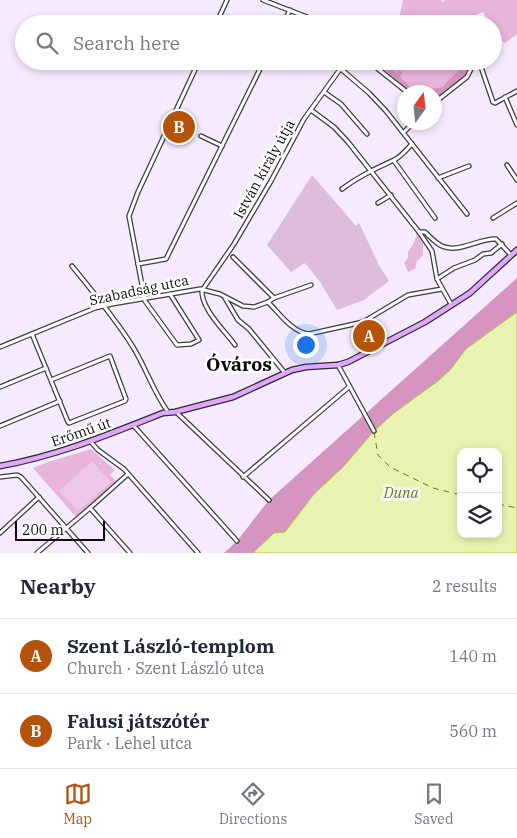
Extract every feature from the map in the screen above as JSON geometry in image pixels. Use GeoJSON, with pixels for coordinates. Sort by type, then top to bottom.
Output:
{"type":"FeatureCollection","features":[{"type":"Feature","properties":{"kind":"street"},"geometry":{"type":"LineString","coordinates":[[220,15],[227,0]]}},
{"type":"Feature","properties":{"kind":"street"},"geometry":{"type":"LineString","coordinates":[[263,0],[302,15]]}},
{"type":"Feature","properties":{"kind":"street"},"geometry":{"type":"LineString","coordinates":[[288,15],[290,10]]}},
{"type":"Feature","properties":{"kind":"street"},"geometry":{"type":"LineString","coordinates":[[170,294],[199,340],[191,344],[177,345],[146,303],[129,221],[129,213],[195,70]]}},
{"type":"Feature","properties":{"kind":"street"},"geometry":{"type":"LineString","coordinates":[[138,264],[166,259],[260,70]]}},
{"type":"Feature","properties":{"kind":"street","name":"István király útja"},"geometry":{"type":"LineString","coordinates":[[202,289],[239,236],[311,110],[340,70]]}},
{"type":"Feature","properties":{"kind":"street"},"geometry":{"type":"LineString","coordinates":[[342,70],[378,102],[404,132],[467,214]]}},
{"type":"Feature","properties":{"kind":"street"},"geometry":{"type":"LineString","coordinates":[[379,70],[398,85]]}},
{"type":"Feature","properties":{"kind":"street"},"geometry":{"type":"LineString","coordinates":[[442,96],[467,76],[470,70]]}},
{"type":"Feature","properties":{"kind":"street"},"geometry":{"type":"LineString","coordinates":[[482,70],[492,101],[495,103],[517,91]]}},
{"type":"Feature","properties":{"kind":"street"},"geometry":{"type":"LineString","coordinates":[[324,92],[341,104],[367,134]]}},
{"type":"Feature","properties":{"kind":"street"},"geometry":{"type":"LineString","coordinates":[[505,97],[517,123]]}},
{"type":"Feature","properties":{"kind":"street"},"geometry":{"type":"LineString","coordinates":[[311,110],[334,127],[371,170],[419,232],[432,251],[437,279],[451,304]]}},
{"type":"Feature","properties":{"kind":"street"},"geometry":{"type":"LineString","coordinates":[[201,136],[222,146]]}},
{"type":"Feature","properties":{"kind":"street"},"geometry":{"type":"LineString","coordinates":[[342,188],[388,161],[394,161],[412,144]]}},
{"type":"Feature","properties":{"kind":"street"},"geometry":{"type":"LineString","coordinates":[[394,161],[435,218]]}},
{"type":"Feature","properties":{"kind":"street"},"geometry":{"type":"LineString","coordinates":[[507,164],[517,180]]}},
{"type":"Feature","properties":{"kind":"street"},"geometry":{"type":"LineString","coordinates":[[438,178],[469,166]]}},
{"type":"Feature","properties":{"kind":"street"},"geometry":{"type":"LineString","coordinates":[[378,204],[391,195]]}},
{"type":"Feature","properties":{"kind":"street"},"geometry":{"type":"LineString","coordinates":[[493,218],[517,203]]}},
{"type":"Feature","properties":{"kind":"street"},"geometry":{"type":"LineString","coordinates":[[419,232],[425,232],[438,244],[449,247],[461,247],[494,239],[499,240],[511,255]]}},
{"type":"Feature","properties":{"kind":"street"},"geometry":{"type":"LineString","coordinates":[[437,279],[454,268],[475,260],[484,254],[491,254],[502,244]]}},
{"type":"Feature","properties":{"kind":"street"},"geometry":{"type":"LineString","coordinates":[[72,266],[119,326],[134,349],[168,412],[175,412],[233,397],[299,368],[338,366],[348,362],[425,322],[477,288],[517,250]]}},
{"type":"Feature","properties":{"kind":"street"},"geometry":{"type":"LineString","coordinates":[[233,257],[274,298]]}},
{"type":"Feature","properties":{"kind":"street","name":"Szabadság utca"},"geometry":{"type":"LineString","coordinates":[[0,347],[103,306],[202,289],[225,296],[247,307],[254,307],[311,285]]}},
{"type":"Feature","properties":{"kind":"street"},"geometry":{"type":"LineString","coordinates":[[202,289],[202,295],[214,322],[235,346]]}},
{"type":"Feature","properties":{"kind":"street"},"geometry":{"type":"LineString","coordinates":[[268,302],[294,328],[302,333],[309,334],[363,322],[408,294],[442,289]]}},
{"type":"Feature","properties":{"kind":"street"},"geometry":{"type":"LineString","coordinates":[[225,296],[238,320],[249,330],[285,373]]}},
{"type":"Feature","properties":{"kind":"street"},"geometry":{"type":"LineString","coordinates":[[32,334],[68,422],[72,423],[125,401],[126,396],[110,356],[51,380]]}},
{"type":"Feature","properties":{"kind":"street"},"geometry":{"type":"LineString","coordinates":[[338,366],[374,431]]}},
{"type":"Feature","properties":{"kind":"street"},"geometry":{"type":"LineString","coordinates":[[0,387],[46,368]]}},
{"type":"Feature","properties":{"kind":"street"},"geometry":{"type":"LineString","coordinates":[[244,477],[348,387]]}},
{"type":"Feature","properties":{"kind":"street"},"geometry":{"type":"LineString","coordinates":[[0,426],[60,401]]}},
{"type":"Feature","properties":{"kind":"street","name":"Erőmű út"},"geometry":{"type":"LineString","coordinates":[[0,466],[32,460],[90,442],[168,412]]}},
{"type":"Feature","properties":{"kind":"street"},"geometry":{"type":"LineString","coordinates":[[175,412],[269,500]]}},
{"type":"Feature","properties":{"kind":"street"},"geometry":{"type":"LineString","coordinates":[[133,425],[237,541]]}},
{"type":"Feature","properties":{"kind":"street"},"geometry":{"type":"LineString","coordinates":[[90,442],[128,474],[198,553]]}},
{"type":"Feature","properties":{"kind":"street"},"geometry":{"type":"LineString","coordinates":[[37,553],[42,551],[65,528],[128,474]]}},
{"type":"Feature","properties":{"kind":"street"},"geometry":{"type":"LineString","coordinates":[[0,477],[18,475],[39,496],[88,553]]}},
{"type":"Feature","properties":{"kind":"street"},"geometry":{"type":"LineString","coordinates":[[0,533],[39,496]]}},
{"type":"Feature","properties":{"kind":"street"},"geometry":{"type":"LineString","coordinates":[[90,508],[130,553]]}},
{"type":"Feature","properties":{"kind":"shaded area"},"geometry":{"type":"Polygon","coordinates":[[[403,0],[441,0],[442,2],[446,0],[517,0],[517,34],[505,43],[502,42],[502,15],[485,15],[483,12],[476,15],[400,15],[403,0]]]}},
{"type":"Feature","properties":{"kind":"shaded area"},"geometry":{"type":"Polygon","coordinates":[[[384,70],[469,70],[467,75],[442,95],[442,85],[402,85],[384,70]]]}},
{"type":"Feature","properties":{"kind":"shaded area"},"geometry":{"type":"Polygon","coordinates":[[[385,70],[393,70],[397,73],[399,70],[402,72],[400,77],[408,85],[403,85],[385,70]]]}},
{"type":"Feature","properties":{"kind":"shaded area"},"geometry":{"type":"Polygon","coordinates":[[[459,70],[468,70],[466,75],[442,94],[443,87],[459,70]]]}},
{"type":"Feature","properties":{"kind":"shaded area"},"geometry":{"type":"Polygon","coordinates":[[[312,175],[356,226],[359,223],[380,267],[389,281],[364,300],[337,310],[320,282],[305,263],[291,272],[267,245],[312,175]]]}},
{"type":"Feature","properties":{"kind":"shaded area"},"geometry":{"type":"Polygon","coordinates":[[[417,234],[423,242],[423,255],[417,261],[415,269],[408,272],[404,263],[408,258],[408,252],[417,234]]]}},
{"type":"Feature","properties":{"kind":"shaded area"},"geometry":{"type":"Polygon","coordinates":[[[517,278],[517,312],[466,349],[450,370],[438,381],[394,413],[374,431],[343,467],[314,494],[285,532],[274,533],[253,553],[224,553],[237,541],[269,500],[517,278]]]}},
{"type":"Feature","properties":{"kind":"shaded area"},"geometry":{"type":"Polygon","coordinates":[[[91,449],[115,470],[110,475],[118,483],[77,518],[33,468],[91,449]]]}},
{"type":"Feature","properties":{"kind":"shaded area"},"geometry":{"type":"Polygon","coordinates":[[[92,461],[111,482],[78,511],[59,491],[92,461]]]}},
{"type":"Feature","properties":{"kind":"water","name":"Duna"},"geometry":{"type":"Polygon","coordinates":[[[517,312],[517,553],[253,553],[274,533],[285,532],[314,494],[343,467],[374,431],[394,413],[450,370],[466,349],[517,312]]]}},
{"type":"Feature","properties":{"kind":"ferry route"},"geometry":{"type":"LineString","coordinates":[[374,432],[378,455],[390,467],[433,488],[457,494]]}},
{"type":"Feature","properties":{"kind":"ferry route"},"geometry":{"type":"LineString","coordinates":[[502,505],[517,508]]}},
{"type":"Feature","properties":{"kind":"place","name":"Falusi játszótér"},"geometry":{"type":"Point","coordinates":[179,127]}},
{"type":"Feature","properties":{"kind":"place","name":"Szent László-templom"},"geometry":{"type":"Point","coordinates":[369,336]}},
{"type":"Feature","properties":{"kind":"district","name":"Óváros"},"geometry":{"type":"Point","coordinates":[239,364]}}]}
